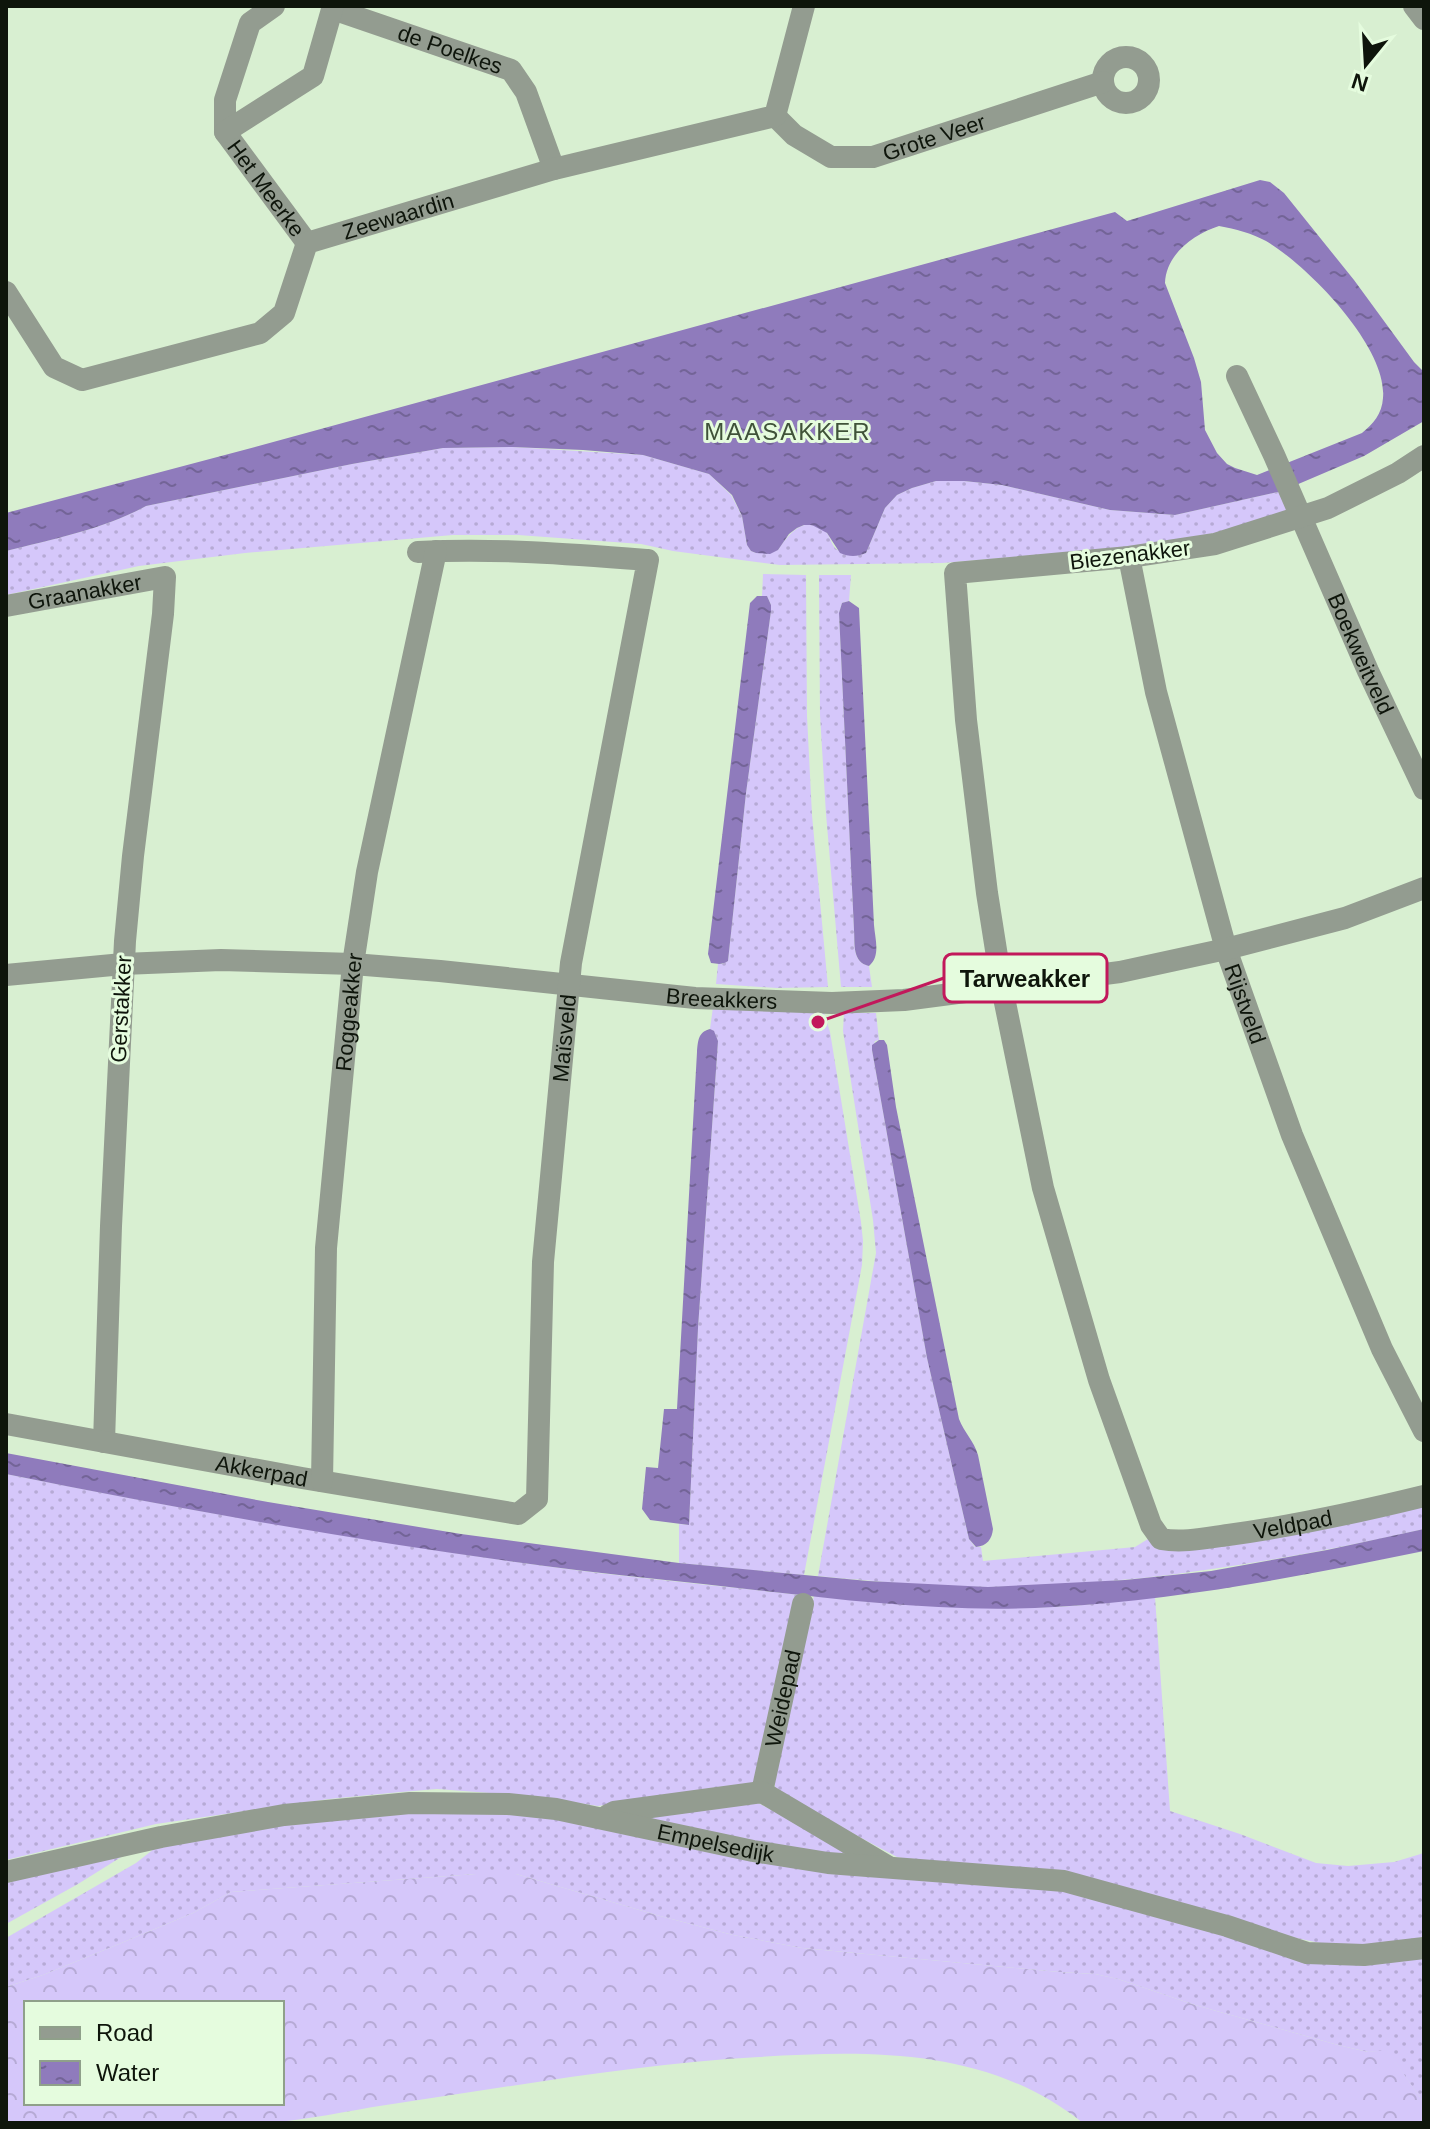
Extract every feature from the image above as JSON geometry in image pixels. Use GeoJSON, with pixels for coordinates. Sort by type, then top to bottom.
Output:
{"type":"FeatureCollection","features":[{"type":"Feature","properties":{"kind":"street","name":"Het Meerke"},"geometry":{"type":"LineString","coordinates":[[274,6],[250,23],[225,100],[225,132],[307,243]]}},
{"type":"Feature","properties":{"kind":"street"},"geometry":{"type":"LineString","coordinates":[[775,116],[804,6]]}},
{"type":"Feature","properties":{"kind":"street"},"geometry":{"type":"LineString","coordinates":[[1414,6],[1424,19]]}},
{"type":"Feature","properties":{"kind":"street","name":"Het Meerke"},"geometry":{"type":"LineString","coordinates":[[225,132],[313,76],[333,7]]}},
{"type":"Feature","properties":{"kind":"street","name":"de Poelkes"},"geometry":{"type":"LineString","coordinates":[[333,7],[511,70],[526,92],[554,169]]}},
{"type":"Feature","properties":{"kind":"street","name":"Grote Veer"},"geometry":{"type":"LineString","coordinates":[[775,116],[794,135],[831,157],[873,157],[1103,82]]}},
{"type":"Feature","properties":{"kind":"street","name":"Zeewaardin"},"geometry":{"type":"LineString","coordinates":[[307,243],[554,169],[775,116]]}},
{"type":"Feature","properties":{"kind":"street"},"geometry":{"type":"LineString","coordinates":[[6,292],[54,367],[82,380],[260,333],[284,313],[307,243]]}},
{"type":"Feature","properties":{"kind":"street"},"geometry":{"type":"LineString","coordinates":[[1237,376],[1301,518]]}},
{"type":"Feature","properties":{"kind":"street","name":"Biezenakker"},"geometry":{"type":"LineString","coordinates":[[1002,988],[966,720],[955,573],[1129,557],[1215,544],[1328,508],[1398,473],[1424,456]]}},
{"type":"Feature","properties":{"kind":"street","name":"Boekweitveld"},"geometry":{"type":"LineString","coordinates":[[1301,518],[1424,789]]}},
{"type":"Feature","properties":{"kind":"street","name":"Maïsveld"},"geometry":{"type":"LineString","coordinates":[[427,552],[532,551],[648,560],[568,985],[543,1262],[537,1499],[518,1514]]}},
{"type":"Feature","properties":{"kind":"street","name":"Roggeakker"},"geometry":{"type":"LineString","coordinates":[[322,1481],[326,1248],[353,964],[367,872],[427,552]]}},
{"type":"Feature","properties":{"kind":"street","name":"Rijstveld"},"geometry":{"type":"LineString","coordinates":[[1129,557],[1156,692],[1226,949],[1292,1135],[1382,1349],[1424,1431]]}},
{"type":"Feature","properties":{"kind":"street","name":"Graanakker"},"geometry":{"type":"LineString","coordinates":[[6,606],[165,577]]}},
{"type":"Feature","properties":{"kind":"street","name":"Gerstakker"},"geometry":{"type":"LineString","coordinates":[[104,1442],[123,964],[165,577]]}},
{"type":"Feature","properties":{"kind":"street","name":"Breeakkers"},"geometry":{"type":"LineString","coordinates":[[6,975],[123,964],[221,960],[353,964],[695,998],[832,1003],[904,1000],[1120,972],[1345,918],[1424,888]]}},
{"type":"Feature","properties":{"kind":"street","name":"Veldpad"},"geometry":{"type":"LineString","coordinates":[[1002,988],[1043,1188],[1099,1380],[1151,1525],[1161,1539],[1175,1542],[1254,1531],[1365,1511],[1424,1496]]}},
{"type":"Feature","properties":{"kind":"street","name":"Akkerpad"},"geometry":{"type":"LineString","coordinates":[[6,1424],[518,1514]]}},
{"type":"Feature","properties":{"kind":"street","name":"Weidepad"},"geometry":{"type":"LineString","coordinates":[[762,1792],[803,1604]]}},
{"type":"Feature","properties":{"kind":"street"},"geometry":{"type":"LineString","coordinates":[[602,1818],[614,1812],[762,1792],[874,1856],[891,1869]]}},
{"type":"Feature","properties":{"kind":"street","name":"Empelsedijk"},"geometry":{"type":"LineString","coordinates":[[6,1872],[161,1837],[284,1815],[395,1804],[508,1804],[556,1809],[753,1851],[828,1863],[1064,1881],[1227,1926],[1307,1953],[1364,1955],[1424,1948]]}},
{"type":"Feature","properties":{"kind":"green space"},"geometry":{"type":"Polygon","coordinates":[[[512,447],[643,455],[709,474],[731,495],[742,516],[747,545],[756,553],[778,550],[798,528],[811,524],[825,531],[835,548],[842,553],[866,553],[885,508],[897,495],[936,481],[1002,485],[1110,510],[1175,515],[1282,491],[1291,512],[1221,532],[1136,547],[942,563],[780,565],[641,544],[518,535],[453,535],[245,553],[139,566],[6,595],[6,551],[96,527],[146,506],[443,448],[512,447]]]}},
{"type":"Feature","properties":{"kind":"green space"},"geometry":{"type":"Polygon","coordinates":[[[763,574],[806,575],[807,716],[812,815],[828,987],[716,984],[718,964],[728,961],[746,793],[771,611],[767,596],[762,596],[763,574]]]}},
{"type":"Feature","properties":{"kind":"green space"},"geometry":{"type":"Polygon","coordinates":[[[819,575],[851,575],[849,601],[842,603],[839,613],[854,941],[857,957],[869,966],[872,987],[841,987],[820,715],[819,575]]]}},
{"type":"Feature","properties":{"kind":"green space"},"geometry":{"type":"Polygon","coordinates":[[[713,1007],[824,1013],[830,1032],[861,1222],[862,1265],[804,1575],[679,1563],[679,1524],[689,1525],[698,1328],[718,1041],[710,1029],[713,1007]]]}},
{"type":"Feature","properties":{"kind":"green space"},"geometry":{"type":"Polygon","coordinates":[[[844,1013],[876,1013],[879,1040],[875,1041],[872,1050],[927,1358],[969,1539],[975,1547],[981,1547],[983,1561],[1135,1547],[1148,1539],[1165,1550],[1424,1504],[1424,1529],[1208,1570],[1099,1582],[968,1587],[818,1576],[876,1253],[843,1031],[844,1013]]]}},
{"type":"Feature","properties":{"kind":"green space"},"geometry":{"type":"Polygon","coordinates":[[[6,1474],[410,1546],[577,1570],[799,1595],[756,1778],[752,1783],[739,1786],[598,1806],[532,1796],[437,1789],[329,1799],[156,1824],[6,1860],[6,1474]]]}},
{"type":"Feature","properties":{"kind":"green space"},"geometry":{"type":"Polygon","coordinates":[[[814,1596],[992,1608],[1065,1606],[1155,1597],[1170,1811],[1316,1863],[1348,1866],[1394,1862],[1424,1853],[1424,1937],[1361,1948],[1325,1944],[897,1857],[784,1797],[775,1788],[775,1774],[814,1596]]]}},
{"type":"Feature","properties":{"kind":"green space"},"geometry":{"type":"Polygon","coordinates":[[[756,1802],[865,1858],[813,1853],[633,1816],[756,1802]]]}},
{"type":"Feature","properties":{"kind":"green space"},"geometry":{"type":"Polygon","coordinates":[[[496,1810],[1085,1893],[1223,1934],[1424,1956],[1424,2103],[1387,2051],[1368,2052],[1338,2045],[1195,2005],[1118,1979],[1095,1974],[802,1948],[733,1935],[516,1874],[476,1874],[231,1892],[193,1913],[43,1975],[6,1987],[6,1938],[136,1863],[159,1845],[310,1817],[496,1810]]]}},
{"type":"Feature","properties":{"kind":"green space"},"geometry":{"type":"Polygon","coordinates":[[[126,1854],[78,1884],[6,1924],[6,1879],[126,1854]]]}},
{"type":"Feature","properties":{"kind":"green space"},"geometry":{"type":"Polygon","coordinates":[[[476,1874],[516,1874],[733,1935],[802,1948],[1095,1974],[1338,2045],[1368,2052],[1387,2050],[1424,2103],[1424,2123],[1083,2123],[1047,2098],[1009,2080],[969,2067],[928,2059],[844,2054],[712,2060],[619,2071],[267,2123],[6,2123],[6,1987],[43,1975],[193,1913],[231,1892],[476,1874]]]}},
{"type":"Feature","properties":{"kind":"water"},"geometry":{"type":"Polygon","coordinates":[[[1260,180],[1270,182],[1284,193],[1424,372],[1424,421],[1364,456],[1282,491],[1175,515],[1110,510],[1002,485],[936,481],[897,495],[885,508],[866,553],[856,556],[840,553],[827,533],[812,525],[797,528],[778,550],[770,554],[751,551],[742,516],[732,495],[709,474],[643,455],[512,447],[443,448],[146,506],[96,527],[6,551],[6,513],[1115,212],[1127,221],[1260,180]],[[1219,226],[1191,240],[1176,254],[1170,263],[1165,283],[1201,382],[1205,430],[1217,453],[1227,464],[1257,475],[1362,433],[1381,409],[1381,378],[1373,355],[1359,332],[1342,309],[1302,268],[1266,241],[1219,226]]]}},
{"type":"Feature","properties":{"kind":"water"},"geometry":{"type":"Polygon","coordinates":[[[757,596],[767,596],[771,611],[746,793],[728,961],[716,964],[711,963],[708,954],[750,603],[757,596]]]}},
{"type":"Feature","properties":{"kind":"water"},"geometry":{"type":"Polygon","coordinates":[[[849,601],[859,608],[876,947],[875,957],[869,966],[857,957],[854,941],[839,613],[842,603],[849,601]]]}},
{"type":"Feature","properties":{"kind":"water"},"geometry":{"type":"Polygon","coordinates":[[[710,1029],[718,1041],[698,1328],[689,1525],[650,1520],[642,1509],[646,1467],[658,1468],[664,1409],[677,1409],[697,1052],[701,1035],[710,1029]]]}},
{"type":"Feature","properties":{"kind":"water"},"geometry":{"type":"Polygon","coordinates":[[[884,1040],[887,1045],[896,1107],[959,1419],[978,1455],[993,1529],[988,1541],[976,1547],[969,1539],[927,1358],[872,1050],[872,1045],[884,1040]]]}},
{"type":"Feature","properties":{"kind":"water"},"geometry":{"type":"Polygon","coordinates":[[[6,1453],[461,1534],[679,1563],[868,1581],[988,1587],[1125,1580],[1211,1571],[1424,1529],[1424,1551],[1286,1578],[1147,1599],[1010,1609],[922,1606],[584,1571],[342,1536],[6,1474],[6,1453]]]}},
{"type":"Feature","properties":{"kind":"place","name":"Tarweakker"},"geometry":{"type":"Point","coordinates":[818,1022]}},
{"type":"Feature","properties":{"kind":"district","name":"MAASAKKER"},"geometry":{"type":"Point","coordinates":[788,431]}}]}
